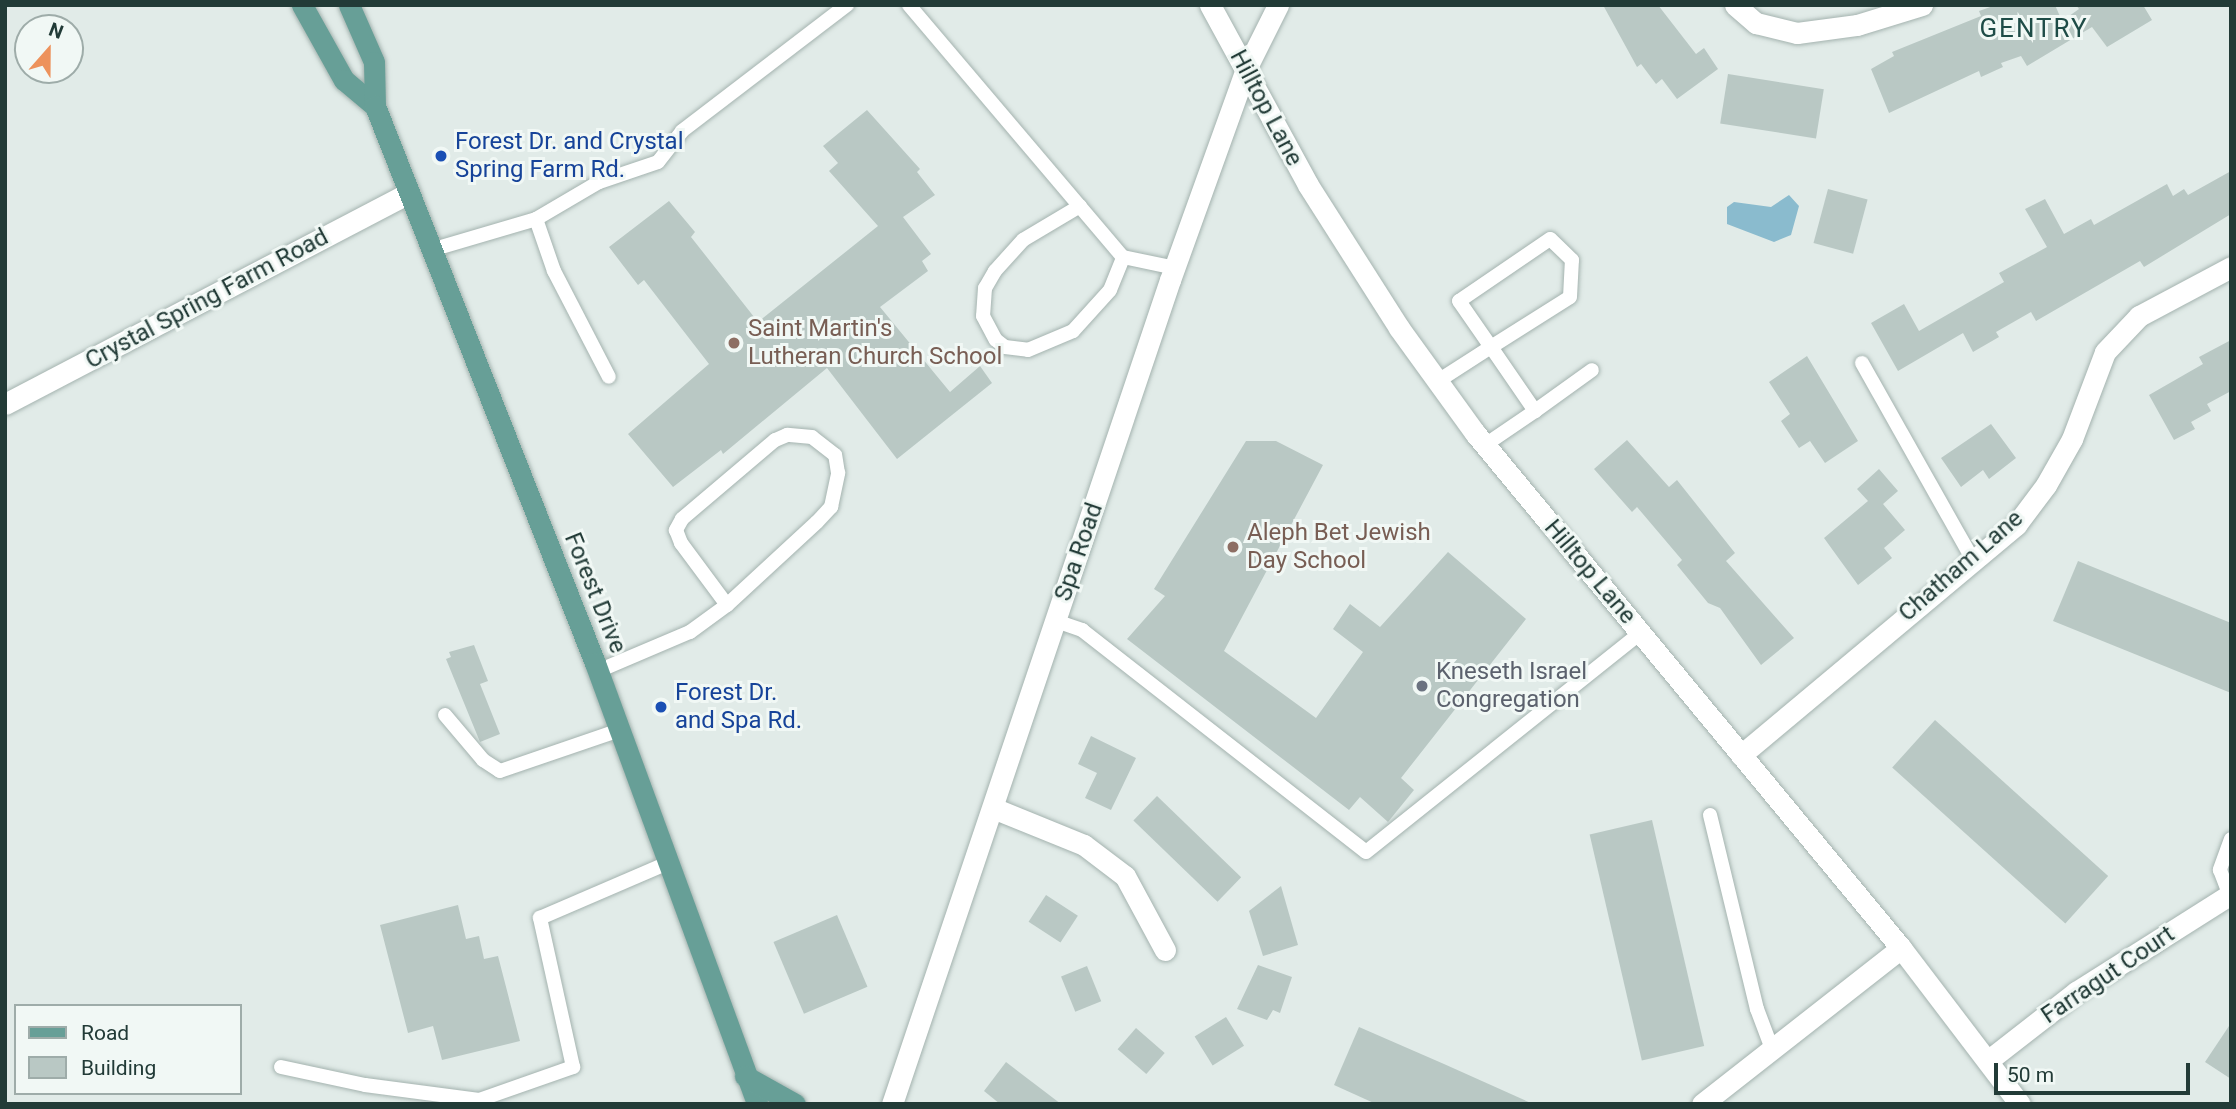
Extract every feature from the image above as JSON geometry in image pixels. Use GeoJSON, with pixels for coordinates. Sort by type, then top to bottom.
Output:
{"type":"FeatureCollection","features":[{"type":"Feature","properties":{"kind":"main road","name":"Forest Drive"},"geometry":{"type":"LineString","coordinates":[[302,5],[344,80],[375,106]]}},
{"type":"Feature","properties":{"kind":"main road","name":"Forest Drive"},"geometry":{"type":"LineString","coordinates":[[349,5],[374,62],[375,106],[598,671],[757,1104]]}},
{"type":"Feature","properties":{"kind":"main road"},"geometry":{"type":"LineString","coordinates":[[745,1076],[795,1104]]}},
{"type":"Feature","properties":{"kind":"street","name":"Hilltop Lane"},"geometry":{"type":"LineString","coordinates":[[1210,5],[1308,185],[1438,381],[1485,445],[1900,948],[1990,1059],[2020,1104]]}},
{"type":"Feature","properties":{"kind":"street","name":"Spa Road"},"geometry":{"type":"LineString","coordinates":[[892,1104],[1175,268],[1247,69],[1278,5]]}},
{"type":"Feature","properties":{"kind":"street"},"geometry":{"type":"LineString","coordinates":[[1735,5],[1756,23],[1797,33],[1857,25],[1922,5]]}},
{"type":"Feature","properties":{"kind":"street","name":"Crystal Spring Farm Road"},"geometry":{"type":"LineString","coordinates":[[5,404],[408,193]]}},
{"type":"Feature","properties":{"kind":"street","name":"Chatham Lane"},"geometry":{"type":"LineString","coordinates":[[1741,755],[2015,524],[2046,485],[2072,439],[2105,352],[2138,316],[2231,267]]}},
{"type":"Feature","properties":{"kind":"street"},"geometry":{"type":"LineString","coordinates":[[993,808],[1084,845],[1125,876],[1165,950]]}},
{"type":"Feature","properties":{"kind":"street","name":"Farragut Court"},"geometry":{"type":"LineString","coordinates":[[1990,1059],[2076,992],[2230,897]]}},
{"type":"Feature","properties":{"kind":"street"},"geometry":{"type":"LineString","coordinates":[[1702,1104],[1900,948]]}},
{"type":"Feature","properties":{"kind":"lane"},"geometry":{"type":"LineString","coordinates":[[431,250],[536,219],[599,182],[659,162],[682,131],[847,5]]}},
{"type":"Feature","properties":{"kind":"lane"},"geometry":{"type":"LineString","coordinates":[[909,5],[1123,257],[1175,268]]}},
{"type":"Feature","properties":{"kind":"lane"},"geometry":{"type":"LineString","coordinates":[[1080,206],[1023,240],[995,271],[985,288],[983,316],[996,340],[1005,347],[1028,350],[1073,331],[1110,290],[1123,257]]}},
{"type":"Feature","properties":{"kind":"lane"},"geometry":{"type":"LineString","coordinates":[[536,219],[554,271],[609,377]]}},
{"type":"Feature","properties":{"kind":"lane"},"geometry":{"type":"LineString","coordinates":[[1438,381],[1491,347],[1570,297],[1572,260],[1550,239],[1460,301],[1491,347],[1535,411]]}},
{"type":"Feature","properties":{"kind":"lane"},"geometry":{"type":"LineString","coordinates":[[1862,363],[1972,558]]}},
{"type":"Feature","properties":{"kind":"lane"},"geometry":{"type":"LineString","coordinates":[[1485,445],[1592,370]]}},
{"type":"Feature","properties":{"kind":"lane"},"geometry":{"type":"LineString","coordinates":[[598,671],[690,632],[727,605],[831,507],[838,473],[835,456],[812,437],[787,435],[775,440],[682,519],[676,530],[681,543],[727,605]]}},
{"type":"Feature","properties":{"kind":"lane"},"geometry":{"type":"LineString","coordinates":[[1056,621],[1082,630],[1366,852],[1640,633]]}},
{"type":"Feature","properties":{"kind":"lane"},"geometry":{"type":"LineString","coordinates":[[445,715],[483,760],[500,771],[620,730]]}},
{"type":"Feature","properties":{"kind":"lane"},"geometry":{"type":"LineString","coordinates":[[1710,816],[1757,1009],[1772,1049]]}},
{"type":"Feature","properties":{"kind":"lane"},"geometry":{"type":"LineString","coordinates":[[2230,897],[2220,870],[2231,839]]}},
{"type":"Feature","properties":{"kind":"lane"},"geometry":{"type":"LineString","coordinates":[[281,1067],[371,1086],[479,1100],[573,1067],[540,918],[668,863]]}},
{"type":"Feature","properties":{"kind":"water"},"geometry":{"type":"Polygon","coordinates":[[[1789,195],[1799,206],[1791,235],[1774,242],[1727,224],[1727,207],[1734,202],[1771,207],[1789,195]]]}},
{"type":"Feature","properties":{"kind":"building"},"geometry":{"type":"Polygon","coordinates":[[[1603,5],[1658,5],[1696,54],[1704,48],[1718,69],[1677,99],[1662,79],[1656,84],[1641,64],[1637,67],[1603,5]]]}},
{"type":"Feature","properties":{"kind":"building"},"geometry":{"type":"Polygon","coordinates":[[[1996,5],[2055,5],[2062,21],[2079,9],[2076,5],[2143,5],[2152,20],[2107,47],[2092,27],[2027,66],[2021,56],[2001,63],[2003,67],[1981,77],[1979,71],[1889,113],[1871,69],[1894,56],[1892,52],[1981,16],[1979,11],[1996,5]]]}},
{"type":"Feature","properties":{"kind":"building"},"geometry":{"type":"Polygon","coordinates":[[[1728,74],[1824,89],[1816,139],[1720,123],[1728,74]]]}},
{"type":"Feature","properties":{"kind":"building"},"geometry":{"type":"Polygon","coordinates":[[[867,110],[920,169],[917,172],[935,195],[903,217],[931,254],[922,261],[928,271],[880,307],[950,392],[980,366],[992,383],[897,459],[827,368],[723,454],[721,450],[673,487],[628,434],[709,364],[644,280],[638,285],[609,247],[669,201],[695,232],[691,237],[758,322],[878,226],[829,171],[838,163],[823,146],[867,110]]]}},
{"type":"Feature","properties":{"kind":"building"},"geometry":{"type":"Polygon","coordinates":[[[2231,171],[2231,214],[2144,267],[2140,261],[2036,321],[2031,312],[1996,332],[1999,337],[1973,352],[1963,333],[1898,371],[1871,323],[1904,304],[1919,331],[2004,282],[1999,273],[2047,247],[2025,209],[2045,199],[2064,234],[2091,219],[2094,225],[2167,184],[2173,196],[2184,189],[2188,195],[2231,171]]]}},
{"type":"Feature","properties":{"kind":"building"},"geometry":{"type":"Polygon","coordinates":[[[1828,189],[1868,200],[1853,254],[1814,243],[1828,189]]]}},
{"type":"Feature","properties":{"kind":"building"},"geometry":{"type":"Polygon","coordinates":[[[2231,340],[2231,391],[2207,404],[2211,411],[2191,422],[2195,429],[2174,440],[2149,395],[2203,364],[2199,357],[2231,340]]]}},
{"type":"Feature","properties":{"kind":"building"},"geometry":{"type":"Polygon","coordinates":[[[1807,356],[1858,441],[1825,463],[1810,441],[1799,448],[1781,421],[1790,414],[1769,382],[1807,356]]]}},
{"type":"Feature","properties":{"kind":"building"},"geometry":{"type":"Polygon","coordinates":[[[1991,424],[2016,458],[1989,479],[1983,470],[1961,487],[1941,458],[1991,424]]]}},
{"type":"Feature","properties":{"kind":"building"},"geometry":{"type":"Polygon","coordinates":[[[1627,440],[1669,487],[1677,480],[1735,553],[1726,561],[1794,638],[1761,665],[1720,608],[1708,603],[1677,565],[1682,560],[1637,507],[1632,512],[1594,469],[1627,440]]]}},
{"type":"Feature","properties":{"kind":"building"},"geometry":{"type":"Polygon","coordinates":[[[1246,441],[1276,441],[1323,465],[1224,651],[1316,718],[1363,652],[1333,629],[1350,604],[1380,627],[1448,552],[1526,619],[1401,778],[1414,790],[1388,822],[1360,797],[1349,810],[1127,639],[1165,596],[1154,589],[1246,441]]]}},
{"type":"Feature","properties":{"kind":"building"},"geometry":{"type":"Polygon","coordinates":[[[1879,469],[1898,491],[1883,504],[1905,530],[1884,548],[1892,558],[1858,585],[1824,538],[1868,501],[1857,489],[1879,469]]]}},
{"type":"Feature","properties":{"kind":"building"},"geometry":{"type":"Polygon","coordinates":[[[2078,561],[2231,623],[2231,693],[2053,621],[2078,561]]]}},
{"type":"Feature","properties":{"kind":"building"},"geometry":{"type":"Polygon","coordinates":[[[474,645],[488,681],[480,684],[500,734],[480,742],[446,659],[451,657],[449,652],[474,645]]]}},
{"type":"Feature","properties":{"kind":"building"},"geometry":{"type":"Polygon","coordinates":[[[1935,720],[2108,876],[2065,923],[1892,768],[1935,720]]]}},
{"type":"Feature","properties":{"kind":"building"},"geometry":{"type":"Polygon","coordinates":[[[1091,736],[1136,758],[1111,810],[1085,798],[1097,773],[1078,764],[1091,736]]]}},
{"type":"Feature","properties":{"kind":"building"},"geometry":{"type":"Polygon","coordinates":[[[1157,796],[1241,877],[1218,902],[1133,820],[1157,796]]]}},
{"type":"Feature","properties":{"kind":"building"},"geometry":{"type":"Polygon","coordinates":[[[1652,820],[1704,1046],[1642,1060],[1590,834],[1652,820]]]}},
{"type":"Feature","properties":{"kind":"building"},"geometry":{"type":"Polygon","coordinates":[[[1281,886],[1298,945],[1263,956],[1249,911],[1281,886]]]}},
{"type":"Feature","properties":{"kind":"building"},"geometry":{"type":"Polygon","coordinates":[[[1046,895],[1078,916],[1060,943],[1029,922],[1046,895]]]}},
{"type":"Feature","properties":{"kind":"building"},"geometry":{"type":"Polygon","coordinates":[[[458,905],[466,939],[479,936],[484,959],[498,956],[520,1041],[442,1060],[433,1026],[408,1033],[380,925],[458,905]]]}},
{"type":"Feature","properties":{"kind":"building"},"geometry":{"type":"Polygon","coordinates":[[[837,915],[867,987],[804,1014],[773,942],[837,915]]]}},
{"type":"Feature","properties":{"kind":"building"},"geometry":{"type":"Polygon","coordinates":[[[1258,965],[1292,977],[1280,1013],[1273,1010],[1267,1020],[1237,1009],[1258,965]]]}},
{"type":"Feature","properties":{"kind":"building"},"geometry":{"type":"Polygon","coordinates":[[[1087,966],[1101,1001],[1075,1012],[1061,976],[1087,966]]]}},
{"type":"Feature","properties":{"kind":"building"},"geometry":{"type":"Polygon","coordinates":[[[1226,1017],[1244,1046],[1213,1065],[1195,1037],[1226,1017]]]}},
{"type":"Feature","properties":{"kind":"building"},"geometry":{"type":"Polygon","coordinates":[[[2231,1023],[2231,1079],[2205,1062],[2231,1023]]]}},
{"type":"Feature","properties":{"kind":"building"},"geometry":{"type":"Polygon","coordinates":[[[1359,1027],[1533,1104],[1376,1104],[1334,1085],[1359,1027]]]}},
{"type":"Feature","properties":{"kind":"building"},"geometry":{"type":"Polygon","coordinates":[[[1136,1028],[1165,1053],[1146,1074],[1118,1049],[1136,1028]]]}},
{"type":"Feature","properties":{"kind":"building"},"geometry":{"type":"Polygon","coordinates":[[[1006,1062],[1061,1104],[1000,1104],[984,1091],[1006,1062]]]}},
{"type":"Feature","properties":{"kind":"place","name":"Forest Dr. and Crystal Spring Farm Rd."},"geometry":{"type":"Point","coordinates":[441,156]}},
{"type":"Feature","properties":{"kind":"place","name":"Saint Martin's Lutheran Church School"},"geometry":{"type":"Point","coordinates":[734,343]}},
{"type":"Feature","properties":{"kind":"place","name":"Aleph Bet Jewish Day School"},"geometry":{"type":"Point","coordinates":[1233,547]}},
{"type":"Feature","properties":{"kind":"place","name":"Kneseth Israel Congregation"},"geometry":{"type":"Point","coordinates":[1422,686]}},
{"type":"Feature","properties":{"kind":"place","name":"Forest Dr. and Spa Rd."},"geometry":{"type":"Point","coordinates":[661,707]}},
{"type":"Feature","properties":{"kind":"district","name":"GENTRY"},"geometry":{"type":"Point","coordinates":[2034,29]}}]}
